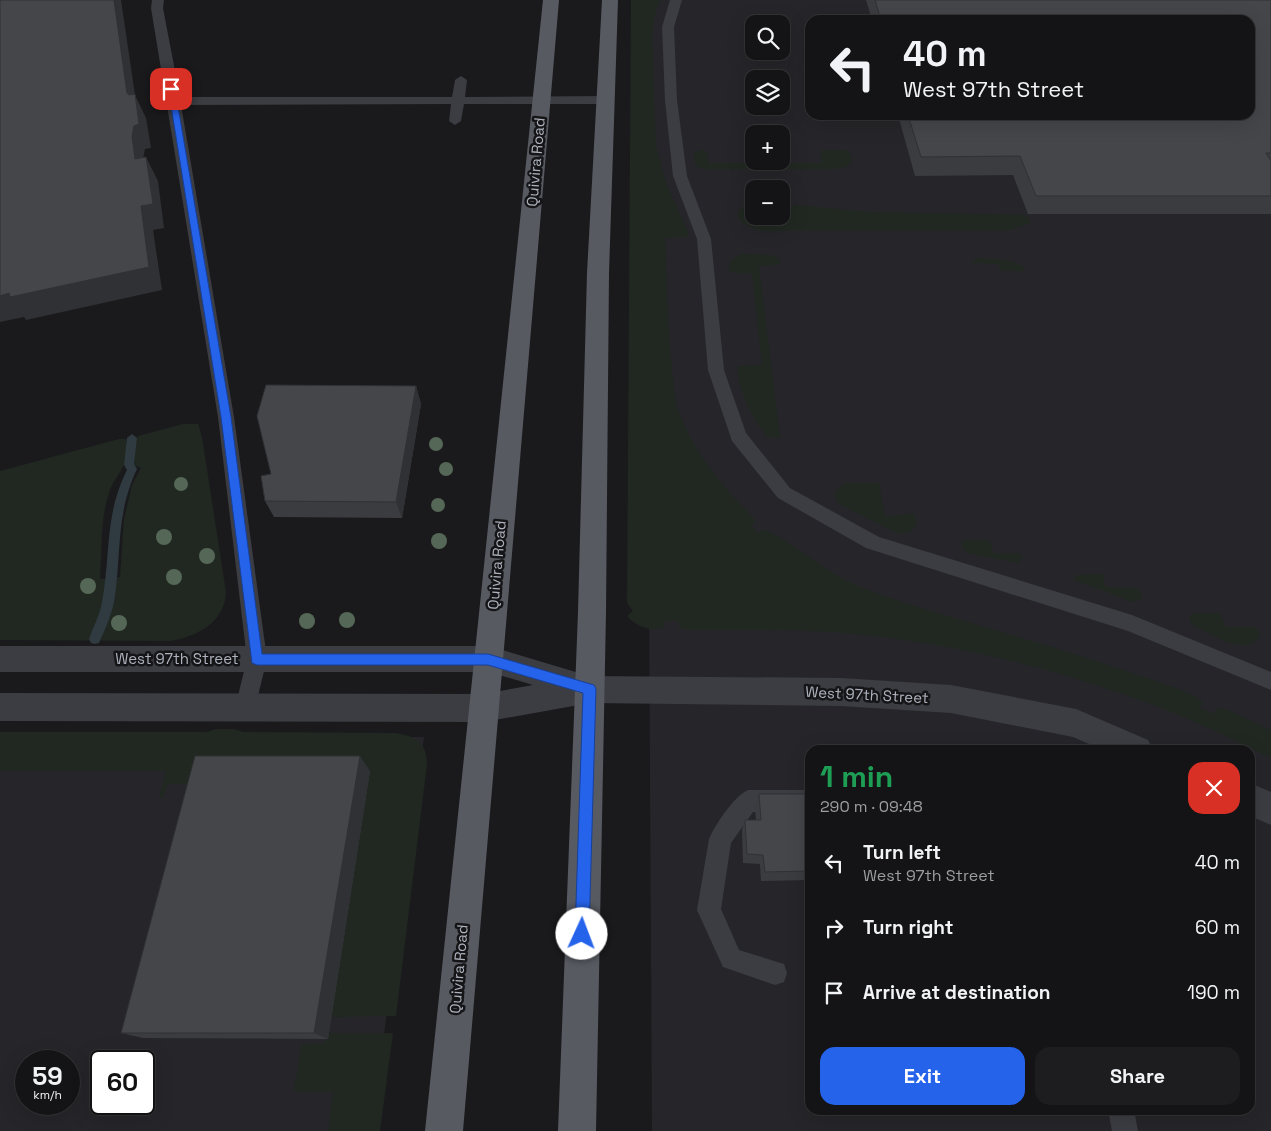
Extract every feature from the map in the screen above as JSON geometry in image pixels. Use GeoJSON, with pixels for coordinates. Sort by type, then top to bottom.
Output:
{"type":"FeatureCollection","features":[{"type":"Feature","properties":{"kind":"main road","name":"Quivira Road"},"geometry":{"type":"LineString","coordinates":[[444,1131],[552,0]]}},
{"type":"Feature","properties":{"kind":"main road"},"geometry":{"type":"LineString","coordinates":[[576,1131],[590,689],[598,273],[610,0]]}},
{"type":"Feature","properties":{"kind":"street","name":"West 97th Street"},"geometry":{"type":"LineString","coordinates":[[0,659],[488,659],[590,689]]}},
{"type":"Feature","properties":{"kind":"street","name":"West 97th Street"},"geometry":{"type":"LineString","coordinates":[[0,707],[484,708],[590,689],[841,692],[951,699],[1076,723],[1127,745]]}},
{"type":"Feature","properties":{"kind":"street"},"geometry":{"type":"LineString","coordinates":[[1255,802],[1271,809]]}},
{"type":"Feature","properties":{"kind":"lane"},"geometry":{"type":"LineString","coordinates":[[158,0],[157,8],[226,417],[257,659],[245,708]]}},
{"type":"Feature","properties":{"kind":"lane"},"geometry":{"type":"LineString","coordinates":[[676,0],[668,27],[671,100],[680,176],[704,239],[716,370],[738,436],[784,493],[873,543],[1132,624],[1271,681]]}},
{"type":"Feature","properties":{"kind":"lane"},"geometry":{"type":"LineString","coordinates":[[455,121],[461,80]]}},
{"type":"Feature","properties":{"kind":"lane"},"geometry":{"type":"LineString","coordinates":[[174,101],[606,100]]}},
{"type":"Feature","properties":{"kind":"lane"},"geometry":{"type":"LineString","coordinates":[[775,973],[731,959],[709,910],[720,839],[748,801],[805,801]]}},
{"type":"Feature","properties":{"kind":"lane"},"geometry":{"type":"LineString","coordinates":[[1122,1115],[1124,1131]]}},
{"type":"Feature","properties":{"kind":"shaded area"},"geometry":{"type":"Polygon","coordinates":[[[631,0],[660,0],[655,14],[652,33],[656,146],[666,183],[689,234],[686,237],[665,238],[673,384],[679,412],[685,427],[710,468],[753,517],[755,523],[751,526],[758,534],[764,529],[858,586],[909,604],[1070,653],[1169,686],[1193,695],[1202,701],[1201,708],[1214,714],[1216,708],[1228,710],[1271,730],[1271,758],[1255,750],[1255,745],[1244,745],[1196,722],[1132,697],[1011,661],[929,644],[845,633],[786,630],[687,630],[679,627],[678,621],[665,621],[664,628],[650,629],[637,624],[629,618],[628,615],[633,611],[627,603],[631,0]]]}},
{"type":"Feature","properties":{"kind":"shaded area"},"geometry":{"type":"Polygon","coordinates":[[[640,0],[1271,0],[1271,1131],[652,1131],[649,601],[640,0]]]}},
{"type":"Feature","properties":{"kind":"shaded area"},"geometry":{"type":"Polygon","coordinates":[[[704,150],[707,152],[708,163],[745,163],[745,169],[703,169],[696,166],[693,155],[704,150]]]}},
{"type":"Feature","properties":{"kind":"shaded area"},"geometry":{"type":"Polygon","coordinates":[[[823,150],[846,150],[850,153],[852,161],[848,166],[837,169],[790,169],[790,163],[822,163],[820,152],[823,150]]]}},
{"type":"Feature","properties":{"kind":"shaded area"},"geometry":{"type":"Polygon","coordinates":[[[790,205],[872,212],[1027,215],[1031,224],[1007,231],[767,231],[746,225],[790,225],[790,205]]]}},
{"type":"Feature","properties":{"kind":"shaded area"},"geometry":{"type":"Polygon","coordinates":[[[745,206],[745,224],[737,213],[745,206]]]}},
{"type":"Feature","properties":{"kind":"shaded area"},"geometry":{"type":"Polygon","coordinates":[[[742,254],[772,255],[779,259],[780,263],[777,265],[759,266],[780,438],[767,437],[761,429],[747,405],[738,378],[737,368],[739,366],[762,365],[752,273],[733,273],[728,269],[731,260],[742,254]]]}},
{"type":"Feature","properties":{"kind":"shaded area"},"geometry":{"type":"Polygon","coordinates":[[[977,258],[1011,261],[1025,269],[1023,271],[1001,271],[998,264],[973,263],[972,261],[977,258]]]}},
{"type":"Feature","properties":{"kind":"shaded area"},"geometry":{"type":"Polygon","coordinates":[[[183,424],[198,424],[202,437],[226,592],[221,612],[208,626],[200,631],[171,641],[0,640],[0,471],[119,439],[126,439],[128,447],[125,462],[112,486],[106,503],[100,579],[120,577],[124,519],[132,485],[141,468],[134,465],[138,436],[183,424]]]}},
{"type":"Feature","properties":{"kind":"shaded area"},"geometry":{"type":"Polygon","coordinates":[[[845,483],[879,483],[885,517],[913,513],[917,521],[914,528],[904,534],[897,533],[839,504],[836,500],[835,492],[845,483]]]}},
{"type":"Feature","properties":{"kind":"shaded area"},"geometry":{"type":"Polygon","coordinates":[[[965,540],[990,540],[993,553],[1019,553],[1023,558],[1017,563],[968,553],[963,549],[961,543],[965,540]]]}},
{"type":"Feature","properties":{"kind":"shaded area"},"geometry":{"type":"Polygon","coordinates":[[[1102,574],[1106,587],[1136,588],[1141,593],[1142,599],[1133,602],[1074,580],[1077,575],[1102,574]]]}},
{"type":"Feature","properties":{"kind":"shaded area"},"geometry":{"type":"Polygon","coordinates":[[[1195,613],[1220,613],[1226,627],[1253,627],[1257,629],[1260,635],[1254,642],[1247,645],[1228,642],[1193,625],[1189,620],[1190,615],[1195,613]]]}},
{"type":"Feature","properties":{"kind":"shaded area"},"geometry":{"type":"Polygon","coordinates":[[[216,729],[234,729],[243,732],[396,733],[410,736],[422,745],[425,750],[427,764],[396,1016],[331,1017],[205,784],[168,784],[163,798],[159,798],[166,771],[0,771],[0,732],[207,732],[216,729]]]}},
{"type":"Feature","properties":{"kind":"shaded area"},"geometry":{"type":"Polygon","coordinates":[[[0,735],[424,737],[371,1131],[0,1131],[0,735]]]}},
{"type":"Feature","properties":{"kind":"shaded area"},"geometry":{"type":"Polygon","coordinates":[[[327,1033],[393,1033],[380,1131],[328,1131],[333,1092],[296,1092],[294,1090],[302,1044],[325,1043],[327,1033]]]}},
{"type":"Feature","properties":{"kind":"building"},"geometry":{"type":"Polygon","coordinates":[[[0,0],[114,0],[127,93],[129,95],[135,94],[139,124],[134,126],[132,136],[135,159],[146,157],[153,204],[141,206],[149,267],[10,297],[9,293],[0,296],[0,0]]]}},
{"type":"Feature","properties":{"kind":"building"},"geometry":{"type":"Polygon","coordinates":[[[875,0],[1271,0],[1271,153],[1266,153],[1271,161],[1271,196],[1036,196],[1020,156],[921,157],[910,120],[1255,120],[1255,15],[880,15],[875,0]]]}},
{"type":"Feature","properties":{"kind":"building"},"geometry":{"type":"Polygon","coordinates":[[[266,385],[416,386],[396,502],[265,501],[261,476],[271,474],[257,416],[266,385]]]}},
{"type":"Feature","properties":{"kind":"building"},"geometry":{"type":"Polygon","coordinates":[[[195,756],[360,756],[314,1033],[121,1033],[195,756]]]}},
{"type":"Feature","properties":{"kind":"building"},"geometry":{"type":"Polygon","coordinates":[[[759,794],[805,794],[805,871],[765,872],[763,855],[747,854],[745,820],[761,820],[759,794]]]}},
{"type":"Feature","properties":{"kind":"waterway"},"geometry":{"type":"LineString","coordinates":[[95,639],[108,602],[119,501],[132,469],[129,465],[132,438]]}},
{"type":"Feature","properties":{"kind":"route"},"geometry":{"type":"LineString","coordinates":[[171,89],[226,417],[257,659],[488,659],[590,689],[582,934]]}}]}
